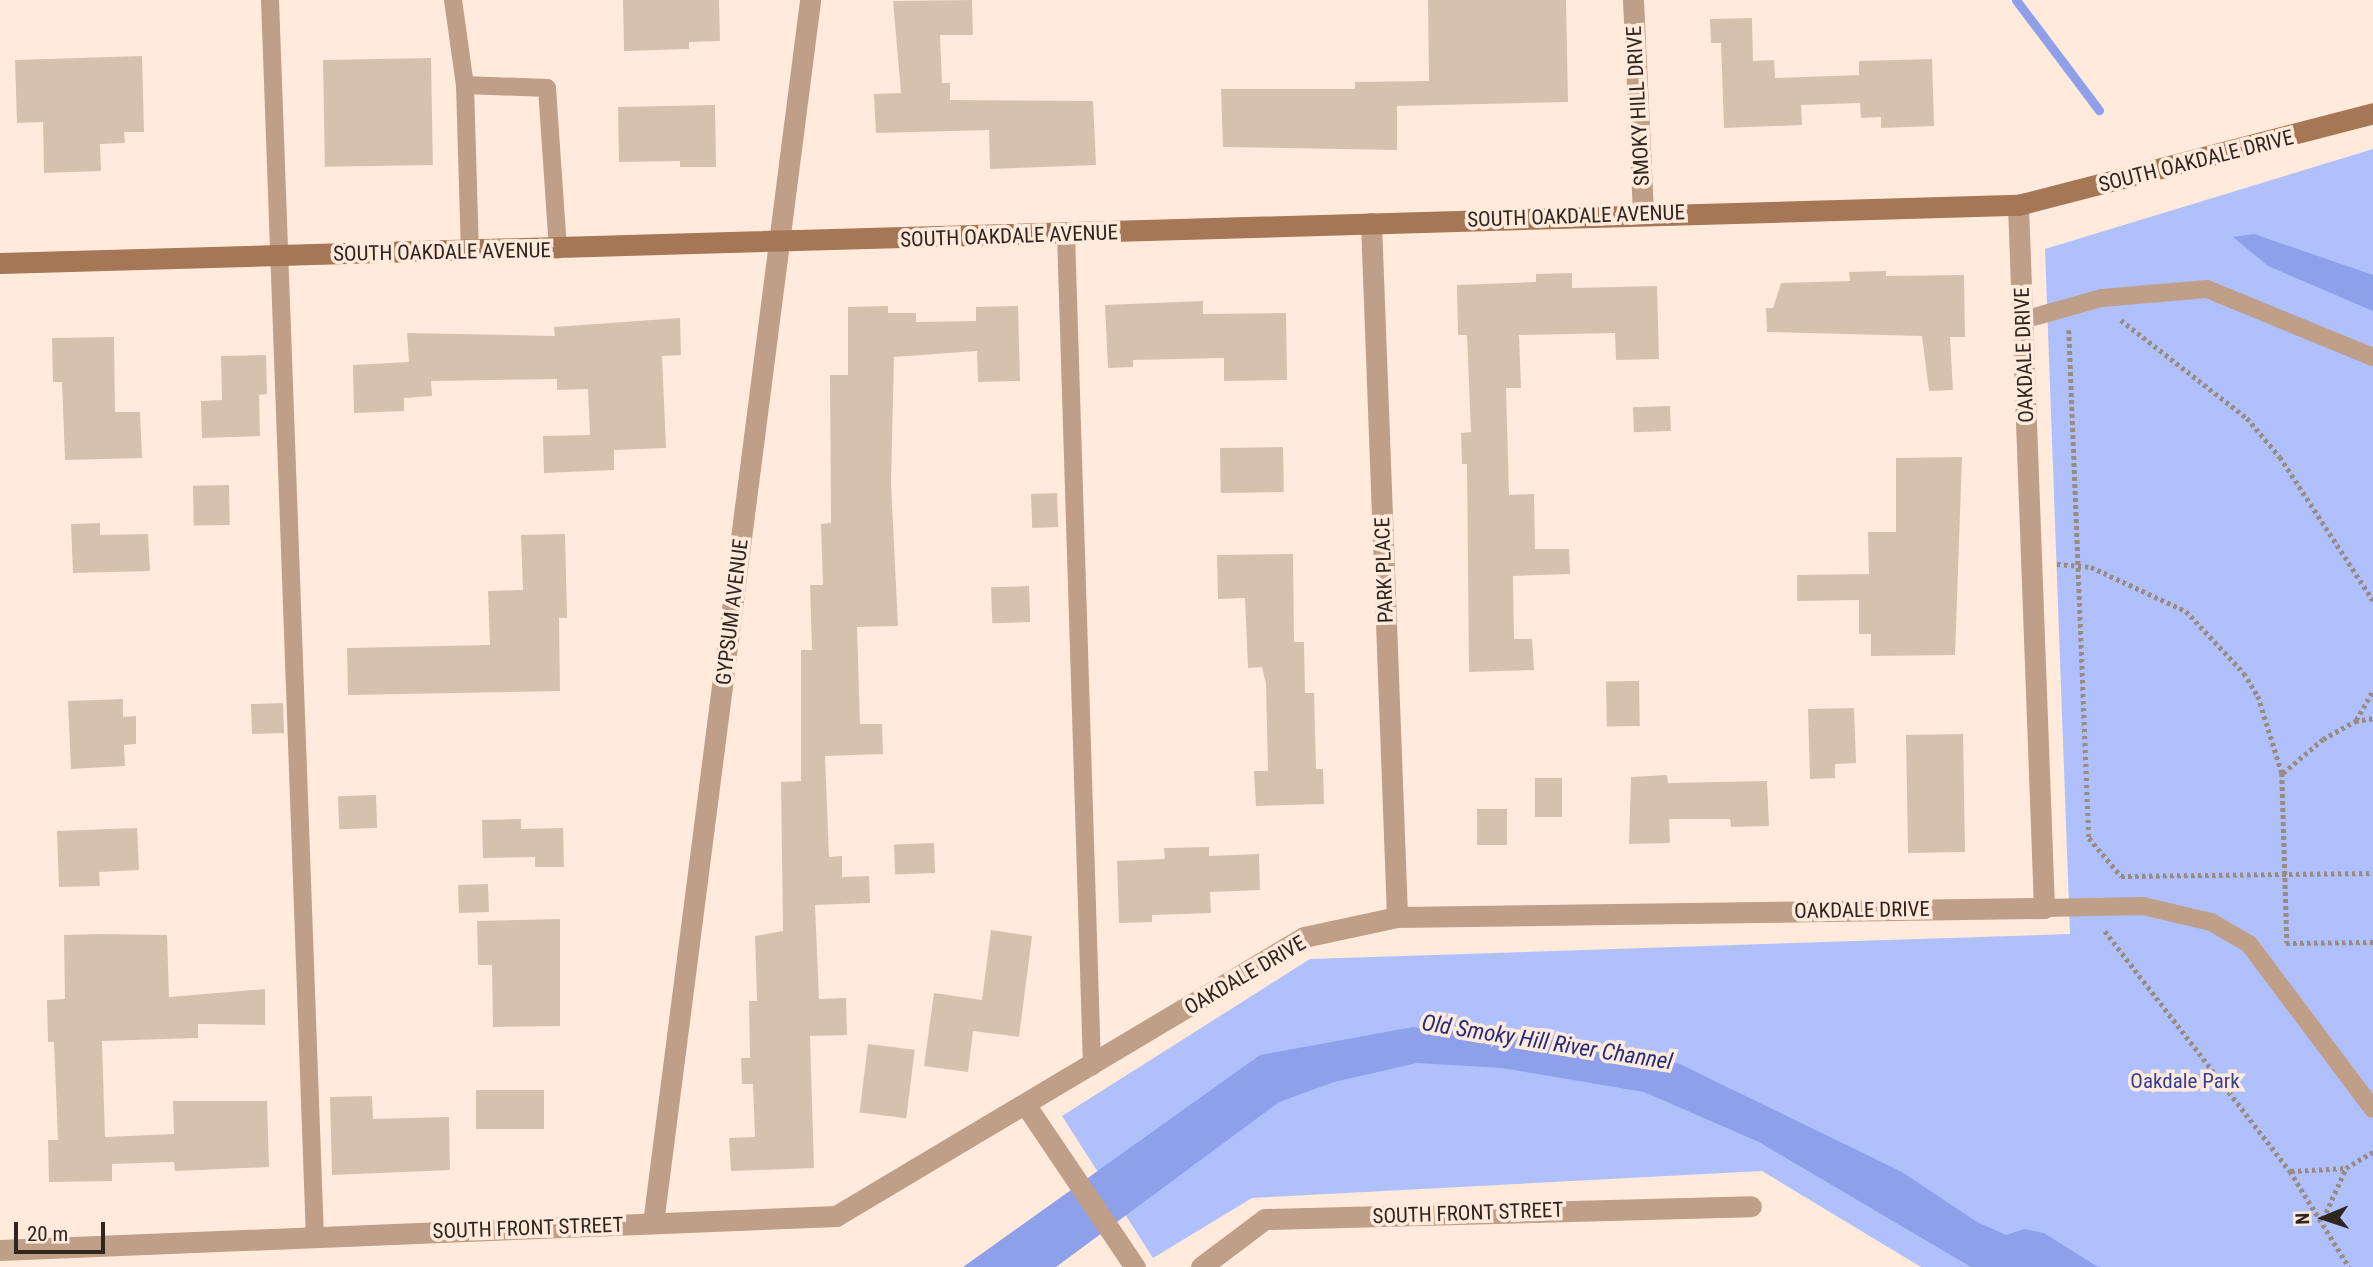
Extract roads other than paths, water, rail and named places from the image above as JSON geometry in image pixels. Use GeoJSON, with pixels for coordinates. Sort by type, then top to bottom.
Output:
{"type":"FeatureCollection","features":[{"type":"Feature","properties":{"kind":"street","name":"GYPSUM AVENUE"},"geometry":{"type":"LineString","coordinates":[[653,1223],[810,0]]}},
{"type":"Feature","properties":{"kind":"street","name":"SMOKY HILL DRIVE"},"geometry":{"type":"LineString","coordinates":[[1633,0],[1643,213]]}},
{"type":"Feature","properties":{"kind":"street","name":"SOUTH OAKDALE DRIVE"},"geometry":{"type":"LineString","coordinates":[[2018,205],[2373,113]]}},
{"type":"Feature","properties":{"kind":"street","name":"SOUTH OAKDALE AVENUE"},"geometry":{"type":"LineString","coordinates":[[0,263],[780,244],[1643,213],[2018,205]]}},
{"type":"Feature","properties":{"kind":"street","name":"OAKDALE DRIVE"},"geometry":{"type":"LineString","coordinates":[[1027,1107],[1304,937],[1396,917],[2044,908],[2018,205]]}},
{"type":"Feature","properties":{"kind":"street","name":"PARK PLACE"},"geometry":{"type":"LineString","coordinates":[[1371,223],[1396,917]]}},
{"type":"Feature","properties":{"kind":"street","name":"SOUTH FRONT STREET"},"geometry":{"type":"LineString","coordinates":[[0,1250],[836,1216],[1027,1107]]}},
{"type":"Feature","properties":{"kind":"street"},"geometry":{"type":"LineString","coordinates":[[1027,1107],[1135,1267]]}},
{"type":"Feature","properties":{"kind":"street","name":"SOUTH FRONT STREET"},"geometry":{"type":"LineString","coordinates":[[1201,1267],[1265,1219],[1751,1206]]}},
{"type":"Feature","properties":{"kind":"lane"},"geometry":{"type":"LineString","coordinates":[[270,0],[315,1237]]}},
{"type":"Feature","properties":{"kind":"lane"},"geometry":{"type":"LineString","coordinates":[[453,0],[465,85],[470,252]]}},
{"type":"Feature","properties":{"kind":"lane"},"geometry":{"type":"LineString","coordinates":[[465,85],[547,88],[558,250]]}},
{"type":"Feature","properties":{"kind":"lane"},"geometry":{"type":"LineString","coordinates":[[1066,234],[1092,1067]]}},
{"type":"Feature","properties":{"kind":"lane"},"geometry":{"type":"LineString","coordinates":[[2023,320],[2102,298],[2207,289],[2373,357]]}},
{"type":"Feature","properties":{"kind":"lane"},"geometry":{"type":"LineString","coordinates":[[2044,908],[2143,906],[2211,922],[2249,944],[2373,1110]]}},
{"type":"Feature","properties":{"kind":"water"},"geometry":{"type":"Polygon","coordinates":[[[2254,234],[2373,275],[2373,311],[2268,266],[2233,237],[2254,234]]]}},
{"type":"Feature","properties":{"kind":"water"},"geometry":{"type":"Polygon","coordinates":[[[1413,1027],[1583,1043],[1680,1064],[1902,1172],[1977,1222],[2006,1235],[2025,1229],[2044,1233],[2098,1267],[1971,1267],[1759,1142],[1644,1092],[1502,1068],[1417,1063],[1334,1082],[1279,1102],[1056,1267],[963,1267],[1260,1055],[1413,1027]]]}},
{"type":"Feature","properties":{"kind":"waterway","name":"Old Smoky Hill River Channel"},"geometry":{"type":"LineString","coordinates":[[2016,0],[2099,110]]}},
{"type":"Feature","properties":{"kind":"park label","name":"Oakdale Park"},"geometry":{"type":"Point","coordinates":[2185,1081]}}]}
